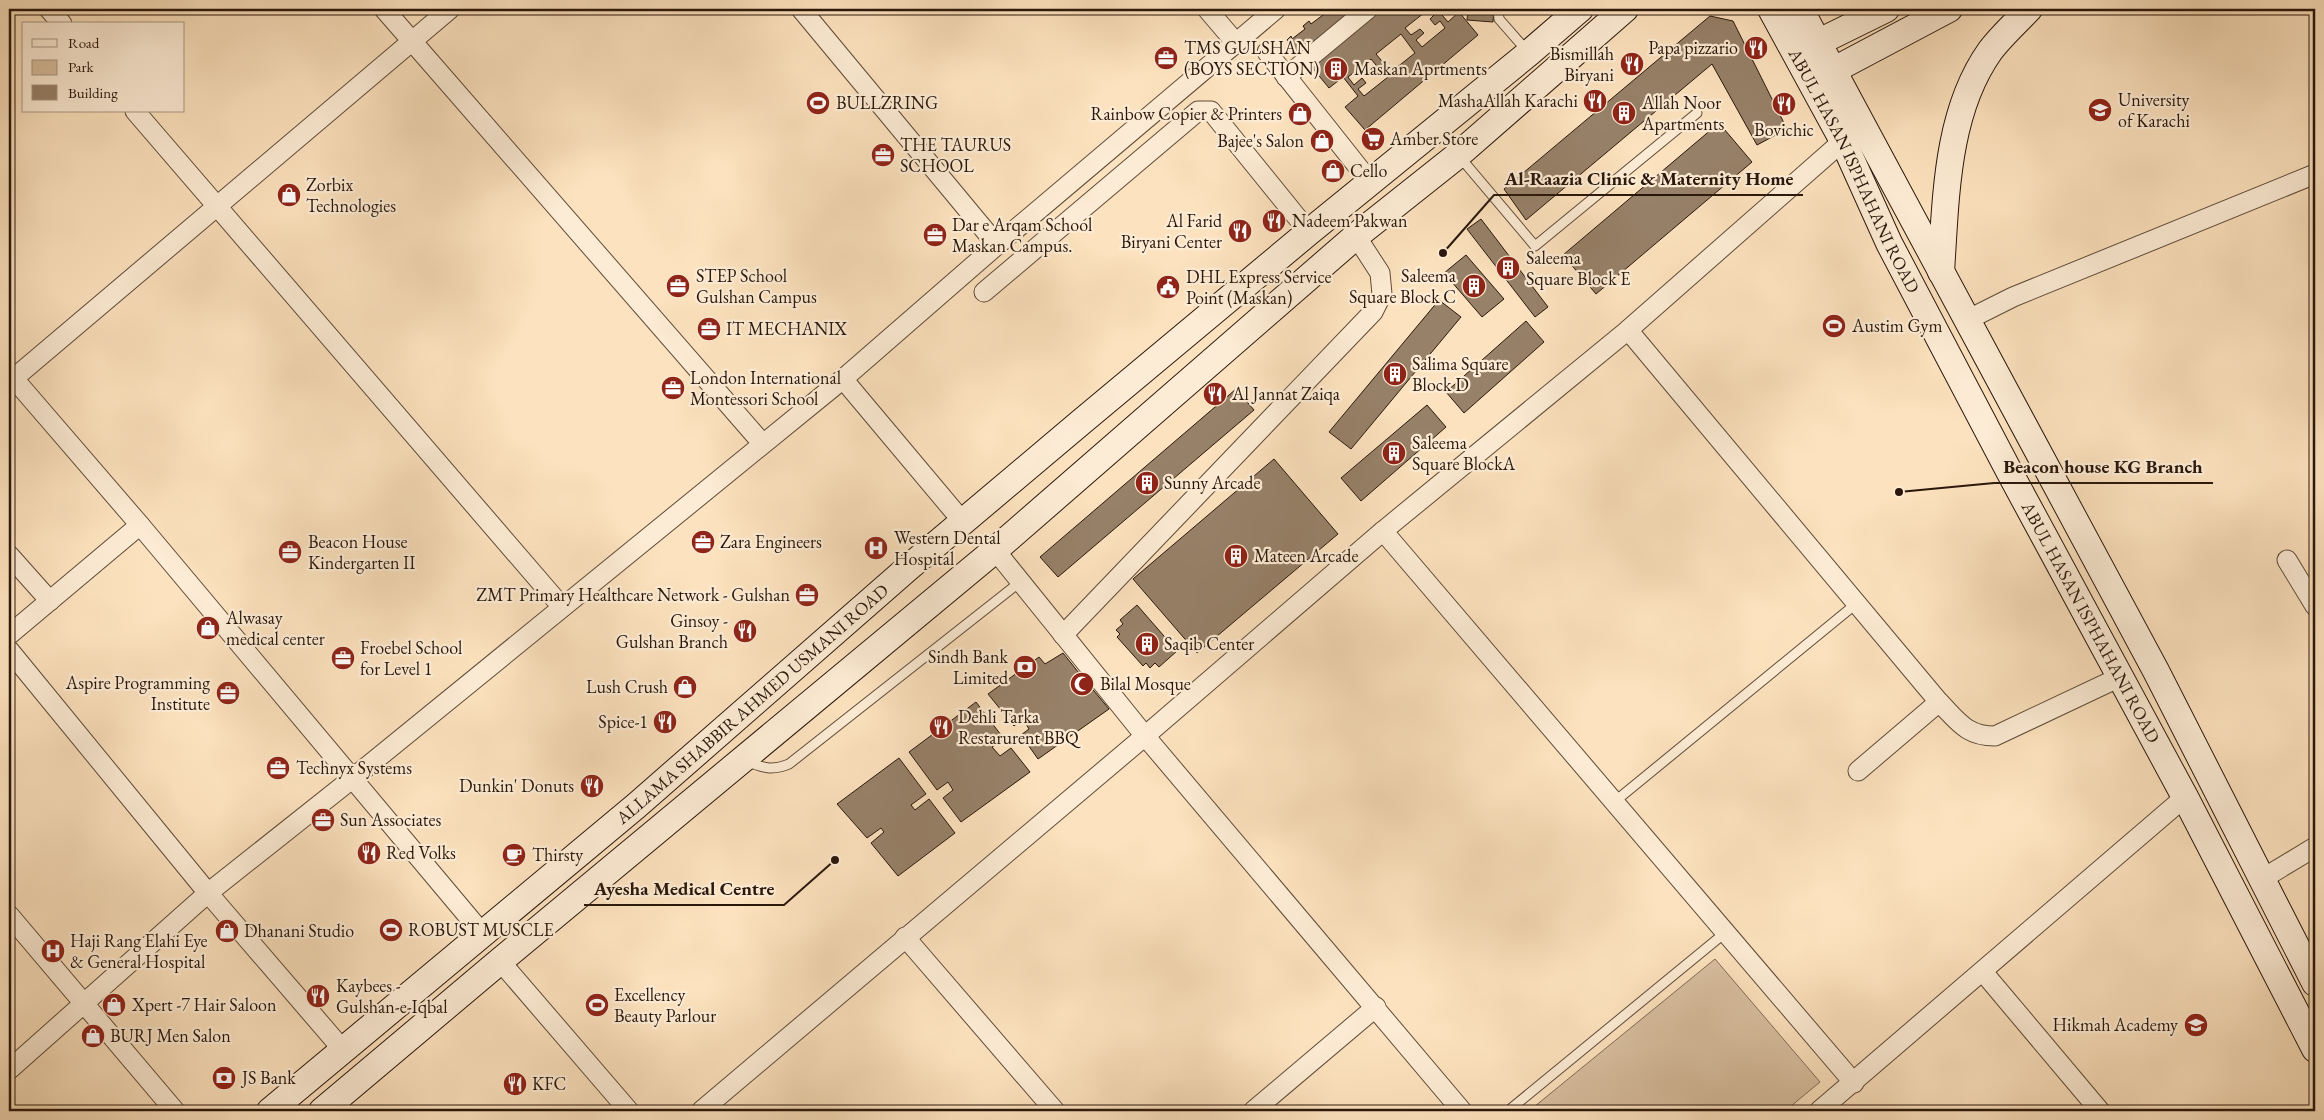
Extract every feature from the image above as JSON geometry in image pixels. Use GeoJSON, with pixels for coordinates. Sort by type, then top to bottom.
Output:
{"type":"FeatureCollection","features":[{"type":"Feature","properties":{"kind":"main road","name":"ALLAMA SHABBIR AHMED USMANI ROAD"},"geometry":{"type":"LineString","coordinates":[[270,1111],[636,806],[963,522],[1309,232],[1529,53],[1580,9]]}},
{"type":"Feature","properties":{"kind":"main road","name":"ALLAMA SHABBIR AHMED USMANI ROAD"},"geometry":{"type":"LineString","coordinates":[[322,1111],[741,759],[995,550],[1356,236],[1458,155],[1625,9]]}},
{"type":"Feature","properties":{"kind":"main road","name":"ABUL HASAN ISPHAHANI ROAD"},"geometry":{"type":"LineString","coordinates":[[1771,9],[1843,141],[1894,251],[2185,796],[2315,1049]]}},
{"type":"Feature","properties":{"kind":"main road","name":"ABUL HASAN ISPHAHANI ROAD"},"geometry":{"type":"LineString","coordinates":[[1800,9],[2156,671],[2315,983]]}},
{"type":"Feature","properties":{"kind":"main road"},"geometry":{"type":"LineString","coordinates":[[1819,42],[1886,9]]}},
{"type":"Feature","properties":{"kind":"main road"},"geometry":{"type":"LineString","coordinates":[[1834,70],[1949,9]]}},
{"type":"Feature","properties":{"kind":"main road"},"geometry":{"type":"LineString","coordinates":[[1941,272],[1952,148],[1968,90],[1991,51],[2029,9]]}},
{"type":"Feature","properties":{"kind":"street"},"geometry":{"type":"LineString","coordinates":[[49,9],[60,22]]}},
{"type":"Feature","properties":{"kind":"street"},"geometry":{"type":"LineString","coordinates":[[384,9],[762,443]]}},
{"type":"Feature","properties":{"kind":"street"},"geometry":{"type":"LineString","coordinates":[[450,9],[216,207],[11,376],[140,525],[482,933]]}},
{"type":"Feature","properties":{"kind":"street"},"geometry":{"type":"LineString","coordinates":[[801,9],[997,244]]}},
{"type":"Feature","properties":{"kind":"street"},"geometry":{"type":"LineString","coordinates":[[1207,9],[1236,43]]}},
{"type":"Feature","properties":{"kind":"street"},"geometry":{"type":"LineString","coordinates":[[9,1070],[208,893],[353,778],[762,443],[843,379],[997,244],[1276,9]]}},
{"type":"Feature","properties":{"kind":"street"},"geometry":{"type":"LineString","coordinates":[[1286,77],[1368,9]]}},
{"type":"Feature","properties":{"kind":"street"},"geometry":{"type":"LineString","coordinates":[[1267,52],[1370,182]]}},
{"type":"Feature","properties":{"kind":"street"},"geometry":{"type":"LineString","coordinates":[[984,292],[1198,111],[1203,110],[1211,111],[1309,232]]}},
{"type":"Feature","properties":{"kind":"street"},"geometry":{"type":"LineString","coordinates":[[136,112],[562,607]]}},
{"type":"Feature","properties":{"kind":"street"},"geometry":{"type":"LineString","coordinates":[[701,1111],[1145,736],[1383,531],[1628,330],[1843,141]]}},
{"type":"Feature","properties":{"kind":"street"},"geometry":{"type":"LineString","coordinates":[[1967,320],[2013,297],[2315,174]]}},
{"type":"Feature","properties":{"kind":"street"},"geometry":{"type":"LineString","coordinates":[[1063,635],[1374,312],[1382,294],[1380,273],[1356,236]]}},
{"type":"Feature","properties":{"kind":"street"},"geometry":{"type":"LineString","coordinates":[[1628,330],[1939,702],[1968,731],[1981,736],[1995,736],[2120,677]]}},
{"type":"Feature","properties":{"kind":"street"},"geometry":{"type":"LineString","coordinates":[[843,379],[963,522]]}},
{"type":"Feature","properties":{"kind":"street"},"geometry":{"type":"LineString","coordinates":[[9,635],[140,525]]}},
{"type":"Feature","properties":{"kind":"street"},"geometry":{"type":"LineString","coordinates":[[1383,531],[1613,803],[1854,1083]]}},
{"type":"Feature","properties":{"kind":"street"},"geometry":{"type":"LineString","coordinates":[[995,550],[1145,736],[1462,1111]]}},
{"type":"Feature","properties":{"kind":"street"},"geometry":{"type":"LineString","coordinates":[[9,555],[50,601]]}},
{"type":"Feature","properties":{"kind":"street"},"geometry":{"type":"LineString","coordinates":[[2287,560],[2315,606]]}},
{"type":"Feature","properties":{"kind":"street"},"geometry":{"type":"LineString","coordinates":[[9,650],[208,893],[343,1050]]}},
{"type":"Feature","properties":{"kind":"street"},"geometry":{"type":"LineString","coordinates":[[1858,771],[1939,702]]}},
{"type":"Feature","properties":{"kind":"street"},"geometry":{"type":"LineString","coordinates":[[1819,1111],[1983,972],[2185,796]]}},
{"type":"Feature","properties":{"kind":"street"},"geometry":{"type":"LineString","coordinates":[[2262,879],[2315,847]]}},
{"type":"Feature","properties":{"kind":"street"},"geometry":{"type":"LineString","coordinates":[[9,915],[175,1111]]}},
{"type":"Feature","properties":{"kind":"street"},"geometry":{"type":"LineString","coordinates":[[905,937],[1055,1111]]}},
{"type":"Feature","properties":{"kind":"street"},"geometry":{"type":"LineString","coordinates":[[500,960],[629,1111]]}},
{"type":"Feature","properties":{"kind":"street"},"geometry":{"type":"LineString","coordinates":[[1983,972],[2100,1111]]}},
{"type":"Feature","properties":{"kind":"street"},"geometry":{"type":"LineString","coordinates":[[1253,1111],[1376,1007]]}},
{"type":"Feature","properties":{"kind":"lane"},"geometry":{"type":"LineString","coordinates":[[1498,9],[1499,18],[1529,53]]}},
{"type":"Feature","properties":{"kind":"lane"},"geometry":{"type":"LineString","coordinates":[[1458,155],[1535,246],[1697,113]]}},
{"type":"Feature","properties":{"kind":"lane"},"geometry":{"type":"LineString","coordinates":[[741,759],[765,769],[777,769],[789,764],[1020,582]]}},
{"type":"Feature","properties":{"kind":"lane"},"geometry":{"type":"LineString","coordinates":[[1613,803],[1857,603]]}},
{"type":"Feature","properties":{"kind":"lane"},"geometry":{"type":"LineString","coordinates":[[1508,1111],[1726,932]]}},
{"type":"Feature","properties":{"kind":"green space"},"geometry":{"type":"Polygon","coordinates":[[[1715,959],[1820,1082],[1785,1111],[1529,1111],[1715,959]]]}},
{"type":"Feature","properties":{"kind":"building"},"geometry":{"type":"Polygon","coordinates":[[[1318,9],[1356,9],[1299,55],[1287,40],[1291,36],[1292,39],[1305,29],[1303,26],[1309,21],[1311,24],[1323,15],[1318,9]]]}},
{"type":"Feature","properties":{"kind":"building","name":"Maskan Aprtments"},"geometry":{"type":"Polygon","coordinates":[[[1378,9],[1429,9],[1437,9],[1448,22],[1459,12],[1478,35],[1365,130],[1345,107],[1358,96],[1343,77],[1329,88],[1310,65],[1378,9]],[[1429,9],[1405,28],[1411,35],[1420,29],[1424,33],[1416,40],[1422,47],[1445,28],[1440,21],[1435,25],[1430,19],[1434,15],[1429,9]],[[1401,34],[1376,54],[1391,72],[1415,53],[1401,34]],[[1371,59],[1348,77],[1354,85],[1362,78],[1366,83],[1358,89],[1364,96],[1388,77],[1382,70],[1377,74],[1372,68],[1376,65],[1371,59]]]}},
{"type":"Feature","properties":{"kind":"building","name":"Maskan Aprtments"},"geometry":{"type":"Polygon","coordinates":[[[1468,9],[1494,9],[1493,22],[1467,20],[1468,9]]]}},
{"type":"Feature","properties":{"kind":"building","name":"Allah Noor Apartments"},"geometry":{"type":"Polygon","coordinates":[[[1710,16],[1733,21],[1787,129],[1757,145],[1712,64],[1526,220],[1504,189],[1710,16]]]}},
{"type":"Feature","properties":{"kind":"building","name":"Allah Noor Apartments"},"geometry":{"type":"Polygon","coordinates":[[[1719,123],[1752,162],[1596,294],[1563,255],[1719,123]]]}},
{"type":"Feature","properties":{"kind":"building","name":"Saleema Square Block E"},"geometry":{"type":"Polygon","coordinates":[[[1481,219],[1548,307],[1535,317],[1467,229],[1481,219]]]}},
{"type":"Feature","properties":{"kind":"building","name":"Saleema Square Block C"},"geometry":{"type":"Polygon","coordinates":[[[1466,255],[1504,299],[1482,317],[1444,273],[1466,255]]]}},
{"type":"Feature","properties":{"kind":"building","name":"Salima Square Block D"},"geometry":{"type":"Polygon","coordinates":[[[1439,300],[1461,317],[1351,449],[1329,432],[1439,300]]]}},
{"type":"Feature","properties":{"kind":"building"},"geometry":{"type":"Polygon","coordinates":[[[1526,321],[1544,342],[1464,413],[1446,392],[1526,321]]]}},
{"type":"Feature","properties":{"kind":"building","name":"Sunny Arcade"},"geometry":{"type":"Polygon","coordinates":[[[1236,389],[1254,410],[1058,577],[1040,557],[1236,389]]]}},
{"type":"Feature","properties":{"kind":"building","name":"Saleema Square BlockA"},"geometry":{"type":"Polygon","coordinates":[[[1427,405],[1446,427],[1361,501],[1341,478],[1427,405]]]}},
{"type":"Feature","properties":{"kind":"building","name":"Mateen Arcade"},"geometry":{"type":"Polygon","coordinates":[[[1274,459],[1338,534],[1197,653],[1133,579],[1274,459]]]}},
{"type":"Feature","properties":{"kind":"building","name":"Saqib Center"},"geometry":{"type":"Polygon","coordinates":[[[1137,605],[1177,651],[1159,667],[1155,663],[1150,668],[1146,663],[1143,666],[1117,637],[1120,634],[1116,630],[1123,624],[1120,620],[1137,605]]]}},
{"type":"Feature","properties":{"kind":"building"},"geometry":{"type":"Polygon","coordinates":[[[1063,653],[1083,678],[1072,686],[1079,693],[1089,685],[1109,709],[1038,759],[1021,735],[1029,729],[1023,719],[1014,726],[988,694],[1039,657],[1045,664],[1063,653]]]}},
{"type":"Feature","properties":{"kind":"building"},"geometry":{"type":"Polygon","coordinates":[[[976,702],[1004,739],[992,747],[1000,756],[1011,748],[1030,772],[961,822],[943,798],[953,790],[948,782],[937,790],[909,752],[976,702]]]}},
{"type":"Feature","properties":{"kind":"building"},"geometry":{"type":"Polygon","coordinates":[[[899,758],[926,794],[911,805],[915,810],[929,799],[955,833],[898,876],[871,843],[884,832],[881,828],[867,838],[837,804],[899,758]]]}},
{"type":"Feature","properties":{"kind":"place","name":"Papa pizzario"},"geometry":{"type":"Point","coordinates":[1756,48]}},
{"type":"Feature","properties":{"kind":"place","name":"TMS GULSHAN (BOYS SECTION)"},"geometry":{"type":"Point","coordinates":[1166,58]}},
{"type":"Feature","properties":{"kind":"place","name":"Bismillah Biryani"},"geometry":{"type":"Point","coordinates":[1632,64]}},
{"type":"Feature","properties":{"kind":"place","name":"Maskan Aprtments"},"geometry":{"type":"Point","coordinates":[1336,69]}},
{"type":"Feature","properties":{"kind":"place","name":"MashaAllah Karachi"},"geometry":{"type":"Point","coordinates":[1595,101]}},
{"type":"Feature","properties":{"kind":"place","name":"BULLZRING"},"geometry":{"type":"Point","coordinates":[818,103]}},
{"type":"Feature","properties":{"kind":"place","name":"Bovichic"},"geometry":{"type":"Point","coordinates":[1784,104]}},
{"type":"Feature","properties":{"kind":"place","name":"University of Karachi"},"geometry":{"type":"Point","coordinates":[2100,110]}},
{"type":"Feature","properties":{"kind":"place","name":"Allah Noor Apartments"},"geometry":{"type":"Point","coordinates":[1624,113]}},
{"type":"Feature","properties":{"kind":"place","name":"Rainbow Copier & Printers"},"geometry":{"type":"Point","coordinates":[1300,114]}},
{"type":"Feature","properties":{"kind":"place","name":"Amber Store"},"geometry":{"type":"Point","coordinates":[1373,139]}},
{"type":"Feature","properties":{"kind":"place","name":"Bajee's Salon"},"geometry":{"type":"Point","coordinates":[1322,141]}},
{"type":"Feature","properties":{"kind":"place","name":"THE TAURUS SCHOOL"},"geometry":{"type":"Point","coordinates":[883,155]}},
{"type":"Feature","properties":{"kind":"place","name":"Cello"},"geometry":{"type":"Point","coordinates":[1333,171]}},
{"type":"Feature","properties":{"kind":"place","name":"Zorbix Technologies"},"geometry":{"type":"Point","coordinates":[289,195]}},
{"type":"Feature","properties":{"kind":"place","name":"Nadeem Pakwan"},"geometry":{"type":"Point","coordinates":[1274,221]}},
{"type":"Feature","properties":{"kind":"place","name":"Al Farid Biryani Center"},"geometry":{"type":"Point","coordinates":[1240,231]}},
{"type":"Feature","properties":{"kind":"place","name":"Dar e Arqam School Maskan Campus."},"geometry":{"type":"Point","coordinates":[935,235]}},
{"type":"Feature","properties":{"kind":"place","name":"Al-Raazia Clinic & Maternity Home"},"geometry":{"type":"Point","coordinates":[1443,253]}},
{"type":"Feature","properties":{"kind":"place","name":"Saleema Square Block E"},"geometry":{"type":"Point","coordinates":[1508,268]}},
{"type":"Feature","properties":{"kind":"place","name":"STEP School Gulshan Campus"},"geometry":{"type":"Point","coordinates":[678,286]}},
{"type":"Feature","properties":{"kind":"place","name":"Saleema Square Block C"},"geometry":{"type":"Point","coordinates":[1474,286]}},
{"type":"Feature","properties":{"kind":"place","name":"DHL Express Service Point (Maskan)"},"geometry":{"type":"Point","coordinates":[1168,287]}},
{"type":"Feature","properties":{"kind":"place","name":"Austim Gym"},"geometry":{"type":"Point","coordinates":[1834,326]}},
{"type":"Feature","properties":{"kind":"place","name":"IT MECHANIX"},"geometry":{"type":"Point","coordinates":[709,329]}},
{"type":"Feature","properties":{"kind":"place","name":"Salima Square Block D"},"geometry":{"type":"Point","coordinates":[1395,374]}},
{"type":"Feature","properties":{"kind":"place","name":"London International Montessori School"},"geometry":{"type":"Point","coordinates":[673,388]}},
{"type":"Feature","properties":{"kind":"place","name":"Al Jannat Zaiqa"},"geometry":{"type":"Point","coordinates":[1215,394]}},
{"type":"Feature","properties":{"kind":"place","name":"Saleema Square BlockA"},"geometry":{"type":"Point","coordinates":[1394,453]}},
{"type":"Feature","properties":{"kind":"place","name":"Sunny Arcade"},"geometry":{"type":"Point","coordinates":[1147,483]}},
{"type":"Feature","properties":{"kind":"place","name":"Beacon house KG Branch"},"geometry":{"type":"Point","coordinates":[1899,492]}},
{"type":"Feature","properties":{"kind":"place","name":"Zara Engineers"},"geometry":{"type":"Point","coordinates":[703,542]}},
{"type":"Feature","properties":{"kind":"place","name":"Western Dental Hospital"},"geometry":{"type":"Point","coordinates":[876,548]}},
{"type":"Feature","properties":{"kind":"place","name":"Beacon House Kindergarten II"},"geometry":{"type":"Point","coordinates":[290,552]}},
{"type":"Feature","properties":{"kind":"place","name":"Mateen Arcade"},"geometry":{"type":"Point","coordinates":[1236,556]}},
{"type":"Feature","properties":{"kind":"place","name":"ZMT Primary Healthcare Network - Gulshan"},"geometry":{"type":"Point","coordinates":[807,595]}},
{"type":"Feature","properties":{"kind":"place","name":"Alwasay medical center"},"geometry":{"type":"Point","coordinates":[208,628]}},
{"type":"Feature","properties":{"kind":"place","name":"Ginsoy - Gulshan Branch"},"geometry":{"type":"Point","coordinates":[745,631]}},
{"type":"Feature","properties":{"kind":"place","name":"Saqib Center"},"geometry":{"type":"Point","coordinates":[1147,644]}},
{"type":"Feature","properties":{"kind":"place","name":"Froebel School for Level 1"},"geometry":{"type":"Point","coordinates":[343,658]}},
{"type":"Feature","properties":{"kind":"place","name":"Sindh Bank Limited"},"geometry":{"type":"Point","coordinates":[1025,667]}},
{"type":"Feature","properties":{"kind":"place","name":"Bilal Mosque"},"geometry":{"type":"Point","coordinates":[1082,684]}},
{"type":"Feature","properties":{"kind":"place","name":"Lush Crush"},"geometry":{"type":"Point","coordinates":[685,687]}},
{"type":"Feature","properties":{"kind":"place","name":"Aspire Programming Institute"},"geometry":{"type":"Point","coordinates":[228,693]}},
{"type":"Feature","properties":{"kind":"place","name":"Spice-1"},"geometry":{"type":"Point","coordinates":[665,722]}},
{"type":"Feature","properties":{"kind":"place","name":"Dehli Tarka Restarurent BBQ"},"geometry":{"type":"Point","coordinates":[941,727]}},
{"type":"Feature","properties":{"kind":"place","name":"Technyx Systems"},"geometry":{"type":"Point","coordinates":[278,768]}},
{"type":"Feature","properties":{"kind":"place","name":"Dunkin' Donuts"},"geometry":{"type":"Point","coordinates":[592,786]}},
{"type":"Feature","properties":{"kind":"place","name":"Sun Associates"},"geometry":{"type":"Point","coordinates":[323,820]}},
{"type":"Feature","properties":{"kind":"place","name":"Red Volks"},"geometry":{"type":"Point","coordinates":[369,853]}},
{"type":"Feature","properties":{"kind":"place","name":"Thirsty"},"geometry":{"type":"Point","coordinates":[514,855]}},
{"type":"Feature","properties":{"kind":"place","name":"Ayesha Medical Centre"},"geometry":{"type":"Point","coordinates":[835,860]}},
{"type":"Feature","properties":{"kind":"place","name":"ROBUST MUSCLE"},"geometry":{"type":"Point","coordinates":[391,930]}},
{"type":"Feature","properties":{"kind":"place","name":"Dhanani Studio"},"geometry":{"type":"Point","coordinates":[227,931]}},
{"type":"Feature","properties":{"kind":"place","name":"Haji Rang Elahi Eye & General Hospital"},"geometry":{"type":"Point","coordinates":[53,951]}},
{"type":"Feature","properties":{"kind":"place","name":"Kaybees - Gulshan-e-Iqbal"},"geometry":{"type":"Point","coordinates":[318,996]}},
{"type":"Feature","properties":{"kind":"place","name":"Xpert -7 Hair Saloon"},"geometry":{"type":"Point","coordinates":[114,1005]}},
{"type":"Feature","properties":{"kind":"place","name":"Excellency Beauty Parlour"},"geometry":{"type":"Point","coordinates":[597,1005]}},
{"type":"Feature","properties":{"kind":"place","name":"Hikmah Academy"},"geometry":{"type":"Point","coordinates":[2196,1025]}},
{"type":"Feature","properties":{"kind":"place","name":"BURJ Men Salon"},"geometry":{"type":"Point","coordinates":[93,1036]}},
{"type":"Feature","properties":{"kind":"place","name":"JS Bank"},"geometry":{"type":"Point","coordinates":[224,1078]}},
{"type":"Feature","properties":{"kind":"place","name":"KFC"},"geometry":{"type":"Point","coordinates":[515,1084]}}]}
